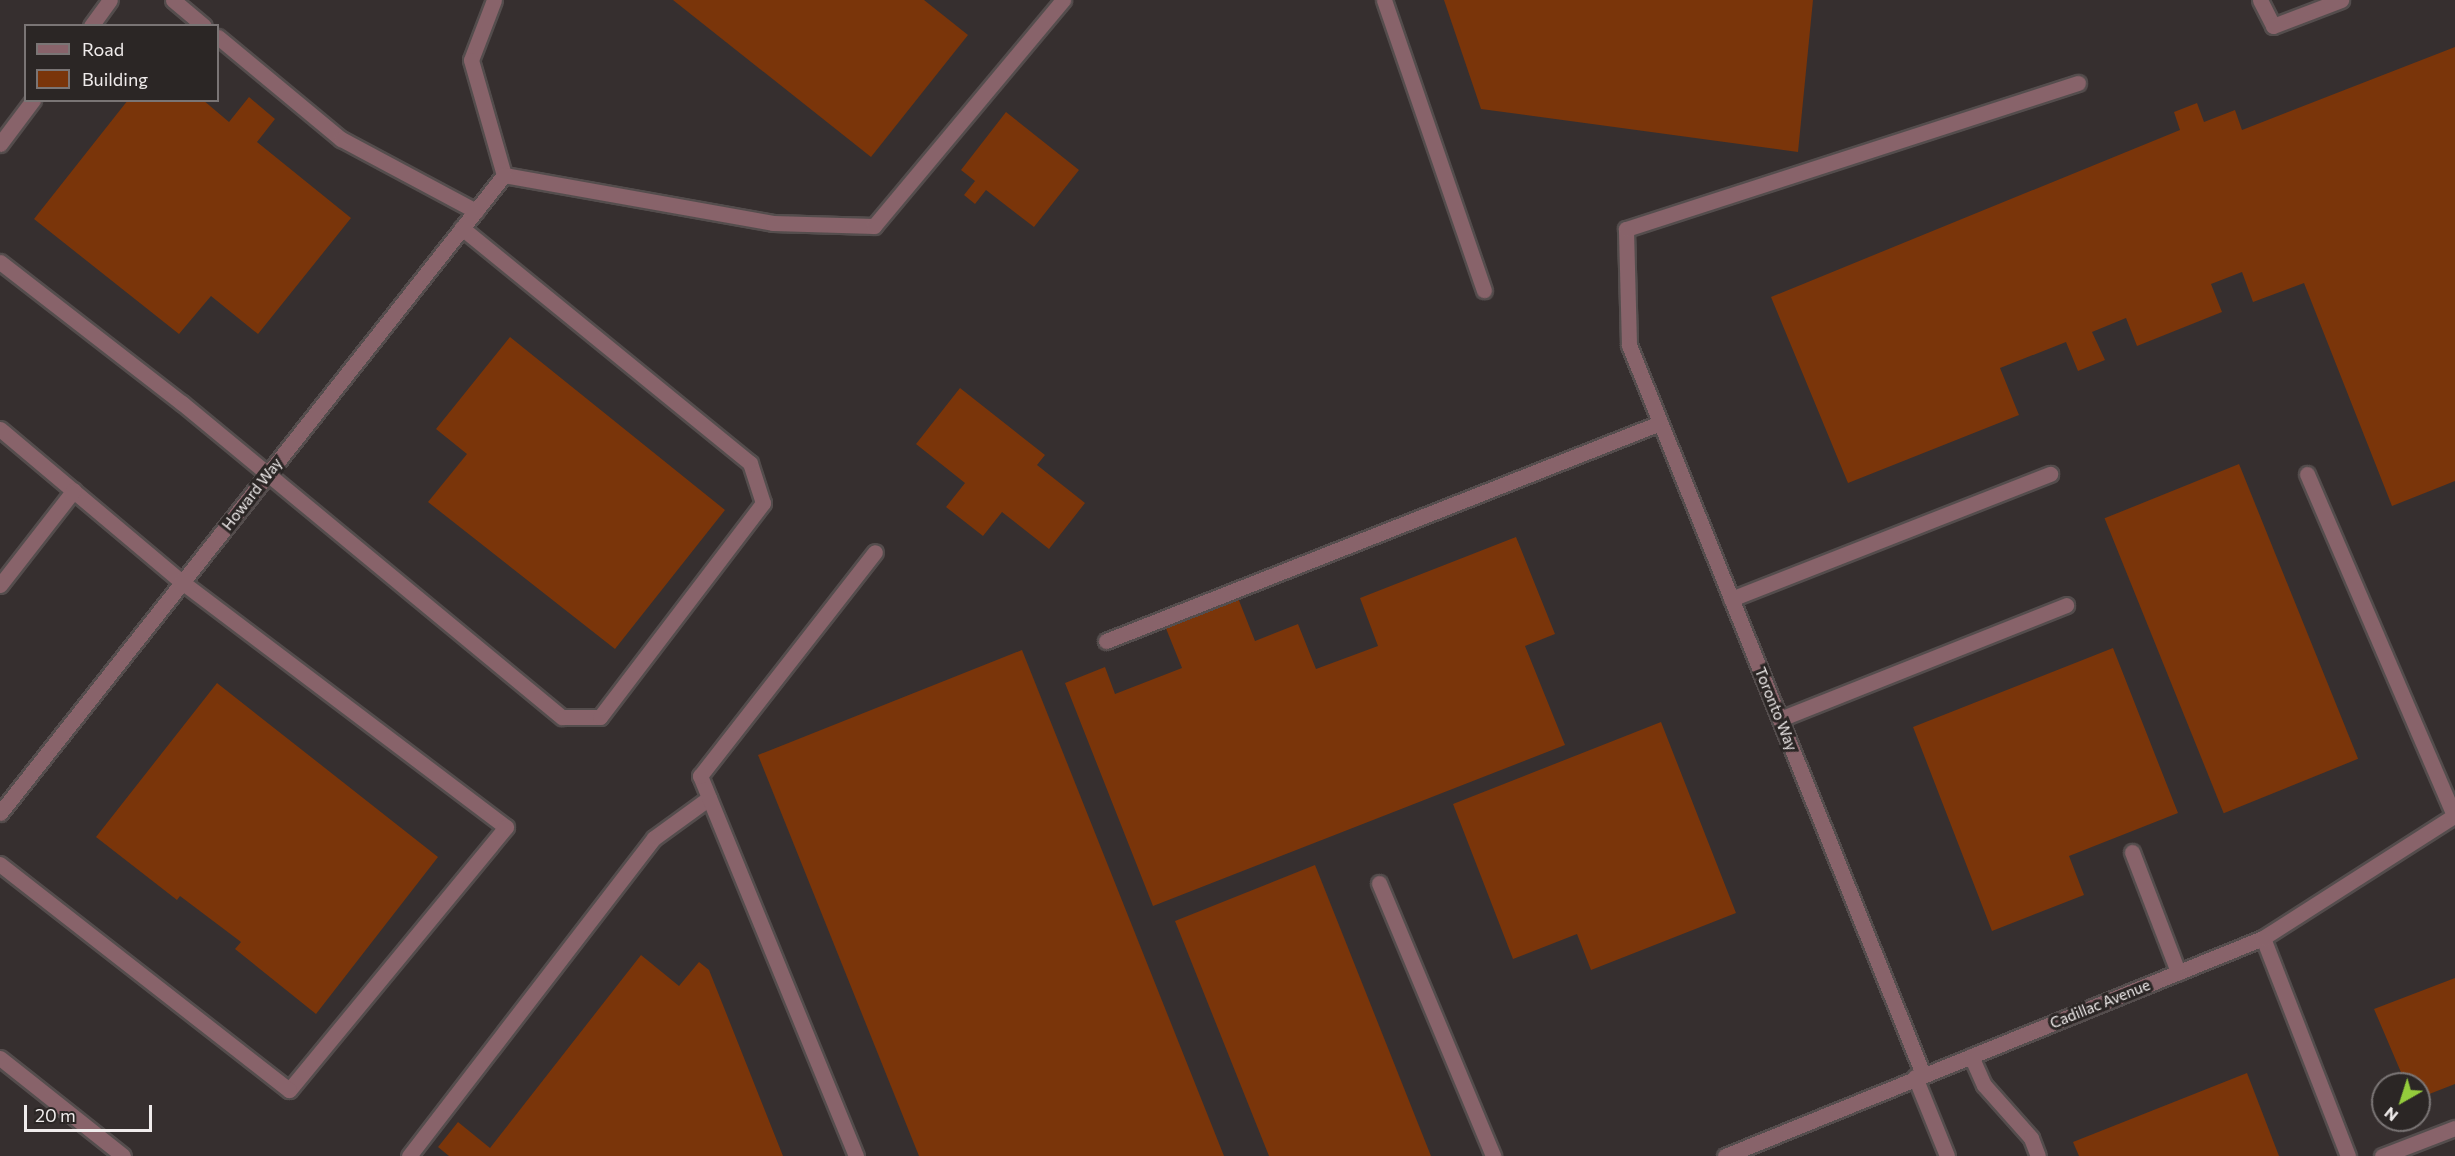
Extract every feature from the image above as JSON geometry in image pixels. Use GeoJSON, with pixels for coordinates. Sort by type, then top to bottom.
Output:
{"type":"FeatureCollection","features":[{"type":"Feature","properties":{"kind":"street"},"geometry":{"type":"LineString","coordinates":[[92,24],[110,0]]}},
{"type":"Feature","properties":{"kind":"street"},"geometry":{"type":"LineString","coordinates":[[173,0],[202,24]]}},
{"type":"Feature","properties":{"kind":"street"},"geometry":{"type":"LineString","coordinates":[[494,0],[471,60],[504,175],[772,223],[874,226],[1063,0]]}},
{"type":"Feature","properties":{"kind":"street"},"geometry":{"type":"LineString","coordinates":[[1384,0],[1484,290]]}},
{"type":"Feature","properties":{"kind":"street"},"geometry":{"type":"LineString","coordinates":[[2260,0],[2273,26],[2342,0]]}},
{"type":"Feature","properties":{"kind":"street"},"geometry":{"type":"LineString","coordinates":[[219,38],[341,138],[476,211]]}},
{"type":"Feature","properties":{"kind":"street","name":"Toronto Way"},"geometry":{"type":"LineString","coordinates":[[1947,1156],[1919,1075],[1780,719],[1629,345],[1626,230],[2078,83]]}},
{"type":"Feature","properties":{"kind":"street"},"geometry":{"type":"LineString","coordinates":[[0,144],[32,102]]}},
{"type":"Feature","properties":{"kind":"street","name":"Howard Way"},"geometry":{"type":"LineString","coordinates":[[0,813],[504,175]]}},
{"type":"Feature","properties":{"kind":"street"},"geometry":{"type":"LineString","coordinates":[[0,262],[268,474],[562,717],[600,717],[763,503],[750,463],[462,228]]}},
{"type":"Feature","properties":{"kind":"street"},"geometry":{"type":"LineString","coordinates":[[1106,640],[1660,423]]}},
{"type":"Feature","properties":{"kind":"street"},"geometry":{"type":"LineString","coordinates":[[0,429],[182,582],[506,827],[289,1090],[0,864]]}},
{"type":"Feature","properties":{"kind":"street"},"geometry":{"type":"LineString","coordinates":[[1731,600],[2050,474]]}},
{"type":"Feature","properties":{"kind":"street"},"geometry":{"type":"LineString","coordinates":[[2307,474],[2454,815]]}},
{"type":"Feature","properties":{"kind":"street"},"geometry":{"type":"LineString","coordinates":[[0,585],[75,490]]}},
{"type":"Feature","properties":{"kind":"street"},"geometry":{"type":"LineString","coordinates":[[856,1156],[700,776],[875,552]]}},
{"type":"Feature","properties":{"kind":"street"},"geometry":{"type":"LineString","coordinates":[[1780,719],[2066,605]]}},
{"type":"Feature","properties":{"kind":"street"},"geometry":{"type":"LineString","coordinates":[[409,1156],[654,838],[709,798]]}},
{"type":"Feature","properties":{"kind":"street","name":"Cadillac Avenue"},"geometry":{"type":"LineString","coordinates":[[1725,1156],[1919,1075],[2263,938],[2454,815]]}},
{"type":"Feature","properties":{"kind":"street"},"geometry":{"type":"LineString","coordinates":[[2132,852],[2178,972]]}},
{"type":"Feature","properties":{"kind":"street"},"geometry":{"type":"LineString","coordinates":[[1379,883],[1493,1156]]}},
{"type":"Feature","properties":{"kind":"street"},"geometry":{"type":"LineString","coordinates":[[2263,938],[2348,1156]]}},
{"type":"Feature","properties":{"kind":"street"},"geometry":{"type":"LineString","coordinates":[[1971,1056],[1984,1085],[2031,1138],[2037,1156]]}},
{"type":"Feature","properties":{"kind":"street"},"geometry":{"type":"LineString","coordinates":[[0,1058],[123,1156]]}},
{"type":"Feature","properties":{"kind":"street"},"geometry":{"type":"LineString","coordinates":[[2382,1156],[2455,1128]]}},
{"type":"Feature","properties":{"kind":"building"},"geometry":{"type":"Polygon","coordinates":[[[673,0],[924,0],[968,35],[871,157],[673,0]]]}},
{"type":"Feature","properties":{"kind":"building"},"geometry":{"type":"Polygon","coordinates":[[[1444,0],[1813,0],[1798,152],[1481,109],[1444,0]]]}},
{"type":"Feature","properties":{"kind":"building"},"geometry":{"type":"Polygon","coordinates":[[[2455,47],[2455,481],[2392,506],[2304,283],[2253,302],[2242,272],[2211,284],[2222,312],[2137,346],[2126,318],[2092,332],[2105,360],[2078,371],[2066,342],[2000,368],[2019,415],[1848,483],[1771,297],[2180,130],[2174,112],[2197,103],[2204,122],[2235,110],[2242,130],[2455,47]]]}},
{"type":"Feature","properties":{"kind":"building"},"geometry":{"type":"Polygon","coordinates":[[[249,97],[275,119],[257,142],[351,218],[258,334],[211,296],[179,334],[34,219],[126,102],[205,102],[229,122],[249,97]]]}},
{"type":"Feature","properties":{"kind":"building"},"geometry":{"type":"Polygon","coordinates":[[[1006,112],[1079,170],[1034,227],[986,190],[975,204],[964,195],[975,181],[961,170],[1006,112]]]}},
{"type":"Feature","properties":{"kind":"building"},"geometry":{"type":"Polygon","coordinates":[[[510,337],[725,510],[615,649],[428,502],[467,454],[436,429],[510,337]]]}},
{"type":"Feature","properties":{"kind":"building"},"geometry":{"type":"Polygon","coordinates":[[[960,388],[1045,455],[1037,465],[1085,503],[1049,549],[1002,512],[983,536],[946,507],[965,483],[916,444],[960,388]]]}},
{"type":"Feature","properties":{"kind":"building"},"geometry":{"type":"Polygon","coordinates":[[[2239,464],[2358,759],[2224,813],[2105,518],[2239,464]]]}},
{"type":"Feature","properties":{"kind":"building"},"geometry":{"type":"Polygon","coordinates":[[[1516,537],[1555,634],[1525,646],[1565,745],[1153,906],[1065,683],[1105,667],[1115,694],[1182,668],[1165,626],[1238,598],[1255,641],[1298,624],[1316,669],[1378,646],[1360,598],[1516,537]]]}},
{"type":"Feature","properties":{"kind":"building"},"geometry":{"type":"Polygon","coordinates":[[[2113,648],[2178,813],[2069,856],[2084,895],[1992,931],[1913,727],[2113,648]]]}},
{"type":"Feature","properties":{"kind":"building"},"geometry":{"type":"Polygon","coordinates":[[[1022,650],[1224,1156],[919,1156],[758,755],[1022,650]]]}},
{"type":"Feature","properties":{"kind":"building"},"geometry":{"type":"Polygon","coordinates":[[[217,683],[438,857],[316,1014],[235,949],[241,942],[180,896],[177,900],[96,837],[217,683]]]}},
{"type":"Feature","properties":{"kind":"building"},"geometry":{"type":"Polygon","coordinates":[[[1661,722],[1736,913],[1591,970],[1577,934],[1513,959],[1453,804],[1661,722]]]}},
{"type":"Feature","properties":{"kind":"building"},"geometry":{"type":"Polygon","coordinates":[[[1315,865],[1431,1156],[1269,1156],[1175,921],[1315,865]]]}},
{"type":"Feature","properties":{"kind":"building"},"geometry":{"type":"Polygon","coordinates":[[[641,955],[679,986],[699,962],[709,970],[783,1156],[449,1156],[438,1147],[458,1122],[490,1148],[641,955]]]}},
{"type":"Feature","properties":{"kind":"building"},"geometry":{"type":"Polygon","coordinates":[[[2455,978],[2455,1084],[2431,1093],[2431,1072],[2401,1072],[2374,1009],[2455,978]]]}},
{"type":"Feature","properties":{"kind":"building"},"geometry":{"type":"Polygon","coordinates":[[[2247,1073],[2279,1156],[2079,1156],[2073,1142],[2247,1073]]]}}]}
